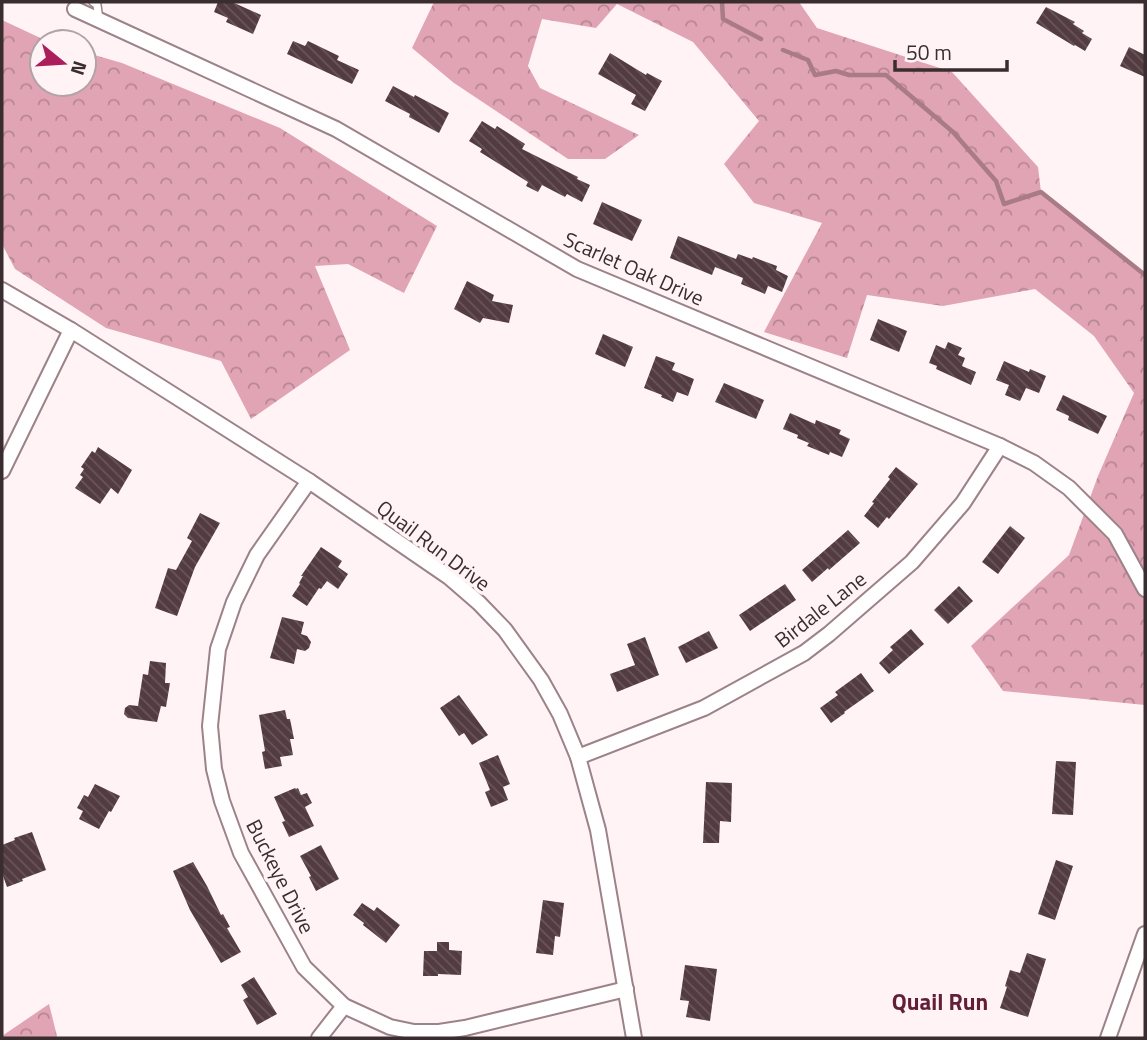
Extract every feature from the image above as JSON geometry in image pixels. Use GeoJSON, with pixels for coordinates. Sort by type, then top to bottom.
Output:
{"type":"FeatureCollection","features":[{"type":"Feature","properties":{"kind":"street","name":"Scarlet Oak Drive"},"geometry":{"type":"LineString","coordinates":[[75,9],[336,129],[577,269],[1000,446],[1034,463],[1069,488],[1115,534],[1145,589]]}},
{"type":"Feature","properties":{"kind":"street","name":"Quail Run Drive"},"geometry":{"type":"LineString","coordinates":[[2,290],[71,330],[309,481],[449,578],[505,630],[541,680],[560,714],[578,757],[598,830],[634,1038]]}},
{"type":"Feature","properties":{"kind":"street"},"geometry":{"type":"LineString","coordinates":[[2,471],[71,330]]}},
{"type":"Feature","properties":{"kind":"street","name":"Birdale Lane"},"geometry":{"type":"LineString","coordinates":[[578,757],[704,708],[804,653],[912,562],[963,503],[1000,446]]}},
{"type":"Feature","properties":{"kind":"street","name":"Buckeye Drive"},"geometry":{"type":"LineString","coordinates":[[309,481],[257,555],[234,602],[218,649],[210,726],[219,790],[241,853],[304,967],[344,1006],[390,1027],[414,1032],[465,1028],[626,989]]}},
{"type":"Feature","properties":{"kind":"street"},"geometry":{"type":"LineString","coordinates":[[1112,1037],[1145,934]]}},
{"type":"Feature","properties":{"kind":"street"},"geometry":{"type":"LineString","coordinates":[[319,1038],[344,1006]]}},
{"type":"Feature","properties":{"kind":"lane"},"geometry":{"type":"LineString","coordinates":[[93,2],[97,5],[100,20]]}},
{"type":"Feature","properties":{"kind":"green space"},"geometry":{"type":"Polygon","coordinates":[[[434,2],[799,2],[817,28],[952,72],[1038,167],[1041,192],[1145,275],[1145,705],[1003,691],[971,646],[1069,555],[1098,476],[1134,393],[1094,336],[1035,289],[943,306],[867,295],[847,358],[764,332],[822,223],[754,203],[724,164],[759,121],[693,42],[617,4],[596,28],[542,19],[528,66],[540,88],[639,135],[605,159],[568,159],[454,83],[412,48],[434,2]]]}},
{"type":"Feature","properties":{"kind":"green space"},"geometry":{"type":"Polygon","coordinates":[[[2,20],[28,32],[28,98],[98,98],[98,56],[122,63],[280,128],[437,226],[404,293],[348,264],[315,266],[350,350],[251,419],[221,361],[106,328],[15,269],[2,244],[2,20]]]}},
{"type":"Feature","properties":{"kind":"green space"},"geometry":{"type":"Polygon","coordinates":[[[49,1004],[56,1038],[2,1038],[2,1036],[49,1004]]]}},
{"type":"Feature","properties":{"kind":"building"},"geometry":{"type":"Polygon","coordinates":[[[218,2],[232,2],[261,15],[253,34],[226,22],[228,18],[214,12],[218,2]]]}},
{"type":"Feature","properties":{"kind":"building"},"geometry":{"type":"Polygon","coordinates":[[[1046,7],[1075,22],[1073,24],[1092,39],[1085,51],[1036,23],[1046,7]]]}},
{"type":"Feature","properties":{"kind":"building"},"geometry":{"type":"Polygon","coordinates":[[[293,41],[305,46],[308,41],[339,56],[337,60],[359,70],[352,84],[287,54],[293,41]]]}},
{"type":"Feature","properties":{"kind":"building"},"geometry":{"type":"Polygon","coordinates":[[[1129,47],[1145,55],[1145,77],[1120,66],[1129,47]]]}},
{"type":"Feature","properties":{"kind":"building"},"geometry":{"type":"Polygon","coordinates":[[[610,53],[646,75],[647,73],[662,81],[645,111],[631,104],[636,95],[598,74],[610,53]]]}},
{"type":"Feature","properties":{"kind":"building"},"geometry":{"type":"Polygon","coordinates":[[[393,86],[449,113],[439,133],[385,101],[393,86]]]}},
{"type":"Feature","properties":{"kind":"building"},"geometry":{"type":"Polygon","coordinates":[[[482,121],[495,129],[497,126],[525,144],[522,149],[590,185],[582,202],[542,185],[538,192],[526,186],[528,182],[480,152],[482,149],[469,141],[482,121]]]}},
{"type":"Feature","properties":{"kind":"building"},"geometry":{"type":"Polygon","coordinates":[[[602,202],[642,220],[632,241],[593,224],[602,202]]]}},
{"type":"Feature","properties":{"kind":"building"},"geometry":{"type":"Polygon","coordinates":[[[678,236],[736,259],[738,254],[777,266],[776,270],[788,276],[782,292],[768,286],[765,294],[741,284],[743,278],[715,267],[712,275],[670,258],[678,236]]]}},
{"type":"Feature","properties":{"kind":"building"},"geometry":{"type":"Polygon","coordinates":[[[467,281],[494,295],[492,301],[513,305],[509,323],[483,318],[480,323],[454,309],[467,281]]]}},
{"type":"Feature","properties":{"kind":"building"},"geometry":{"type":"Polygon","coordinates":[[[878,319],[907,331],[899,352],[870,340],[878,319]]]}},
{"type":"Feature","properties":{"kind":"building"},"geometry":{"type":"Polygon","coordinates":[[[603,334],[633,347],[625,367],[595,354],[603,334]]]}},
{"type":"Feature","properties":{"kind":"building"},"geometry":{"type":"Polygon","coordinates":[[[948,342],[962,348],[958,355],[965,358],[962,366],[976,372],[971,385],[929,363],[936,345],[945,349],[948,342]]]}},
{"type":"Feature","properties":{"kind":"building"},"geometry":{"type":"Polygon","coordinates":[[[656,356],[675,363],[672,370],[694,379],[688,396],[677,392],[673,402],[644,388],[656,356]]]}},
{"type":"Feature","properties":{"kind":"building"},"geometry":{"type":"Polygon","coordinates":[[[1004,361],[1046,376],[1039,393],[1026,388],[1020,401],[1005,395],[1009,385],[996,380],[1004,361]]]}},
{"type":"Feature","properties":{"kind":"building"},"geometry":{"type":"Polygon","coordinates":[[[724,383],[764,400],[756,419],[715,402],[724,383]]]}},
{"type":"Feature","properties":{"kind":"building"},"geometry":{"type":"Polygon","coordinates":[[[1063,395],[1107,416],[1098,434],[1068,420],[1069,416],[1056,410],[1063,395]]]}},
{"type":"Feature","properties":{"kind":"building"},"geometry":{"type":"Polygon","coordinates":[[[790,413],[815,424],[816,420],[841,430],[839,434],[850,439],[842,457],[807,446],[809,443],[797,438],[798,435],[783,429],[790,413]]]}},
{"type":"Feature","properties":{"kind":"building"},"geometry":{"type":"Polygon","coordinates":[[[98,447],[132,470],[118,494],[111,488],[100,504],[75,488],[83,477],[80,475],[84,469],[81,467],[98,447]]]}},
{"type":"Feature","properties":{"kind":"building"},"geometry":{"type":"Polygon","coordinates":[[[896,467],[918,484],[878,528],[864,516],[896,467]]]}},
{"type":"Feature","properties":{"kind":"building"},"geometry":{"type":"Polygon","coordinates":[[[200,513],[220,523],[195,567],[177,616],[155,608],[168,568],[176,570],[192,541],[187,538],[200,513]]]}},
{"type":"Feature","properties":{"kind":"building"},"geometry":{"type":"Polygon","coordinates":[[[1010,526],[1025,538],[998,574],[982,562],[1010,526]]]}},
{"type":"Feature","properties":{"kind":"building"},"geometry":{"type":"Polygon","coordinates":[[[848,530],[860,543],[812,582],[802,570],[848,530]]]}},
{"type":"Feature","properties":{"kind":"building"},"geometry":{"type":"Polygon","coordinates":[[[321,547],[342,561],[338,567],[348,574],[338,589],[327,581],[307,606],[292,596],[300,584],[301,576],[321,547]]]}},
{"type":"Feature","properties":{"kind":"building"},"geometry":{"type":"Polygon","coordinates":[[[785,584],[796,600],[750,631],[739,615],[785,584]]]}},
{"type":"Feature","properties":{"kind":"building"},"geometry":{"type":"Polygon","coordinates":[[[959,586],[973,601],[948,624],[934,610],[959,586]]]}},
{"type":"Feature","properties":{"kind":"building"},"geometry":{"type":"Polygon","coordinates":[[[282,617],[304,622],[301,634],[307,636],[311,642],[305,651],[297,649],[294,664],[270,658],[282,617]]]}},
{"type":"Feature","properties":{"kind":"building"},"geometry":{"type":"Polygon","coordinates":[[[911,629],[924,644],[889,674],[879,663],[893,650],[890,647],[911,629]]]}},
{"type":"Feature","properties":{"kind":"building"},"geometry":{"type":"Polygon","coordinates":[[[709,631],[718,648],[686,663],[678,647],[709,631]]]}},
{"type":"Feature","properties":{"kind":"building"},"geometry":{"type":"Polygon","coordinates":[[[645,637],[659,675],[617,692],[610,674],[635,665],[627,644],[645,637]]]}},
{"type":"Feature","properties":{"kind":"building"},"geometry":{"type":"Polygon","coordinates":[[[150,661],[166,663],[165,683],[170,683],[166,707],[161,706],[157,722],[128,718],[124,714],[129,705],[138,706],[143,674],[148,675],[150,661]]]}},
{"type":"Feature","properties":{"kind":"building"},"geometry":{"type":"Polygon","coordinates":[[[861,673],[874,691],[831,723],[820,708],[838,695],[835,692],[861,673]]]}},
{"type":"Feature","properties":{"kind":"building"},"geometry":{"type":"Polygon","coordinates":[[[459,695],[488,735],[472,745],[464,733],[459,736],[440,708],[459,695]]]}},
{"type":"Feature","properties":{"kind":"building"},"geometry":{"type":"Polygon","coordinates":[[[285,710],[287,719],[290,719],[294,739],[290,739],[293,755],[280,757],[282,766],[265,769],[259,715],[285,710]]]}},
{"type":"Feature","properties":{"kind":"building"},"geometry":{"type":"Polygon","coordinates":[[[498,755],[510,784],[503,787],[508,800],[491,807],[485,792],[490,790],[479,763],[498,755]]]}},
{"type":"Feature","properties":{"kind":"building"},"geometry":{"type":"Polygon","coordinates":[[[1056,761],[1076,762],[1073,815],[1052,814],[1056,761]]]}},
{"type":"Feature","properties":{"kind":"building"},"geometry":{"type":"Polygon","coordinates":[[[706,782],[732,783],[731,822],[720,821],[719,843],[703,843],[706,782]]]}},
{"type":"Feature","properties":{"kind":"building"},"geometry":{"type":"Polygon","coordinates":[[[95,784],[120,796],[99,829],[79,819],[83,811],[77,808],[84,795],[88,797],[95,784]]]}},
{"type":"Feature","properties":{"kind":"building"},"geometry":{"type":"Polygon","coordinates":[[[298,788],[301,795],[307,793],[312,803],[305,807],[314,826],[289,837],[274,797],[298,788]]]}},
{"type":"Feature","properties":{"kind":"building"},"geometry":{"type":"Polygon","coordinates":[[[32,832],[46,870],[7,887],[2,873],[2,845],[32,832]]]}},
{"type":"Feature","properties":{"kind":"building"},"geometry":{"type":"Polygon","coordinates":[[[321,845],[339,879],[316,891],[300,856],[321,845]]]}},
{"type":"Feature","properties":{"kind":"building"},"geometry":{"type":"Polygon","coordinates":[[[1056,860],[1073,866],[1055,920],[1038,914],[1056,860]]]}},
{"type":"Feature","properties":{"kind":"building"},"geometry":{"type":"Polygon","coordinates":[[[193,862],[241,952],[221,963],[190,910],[173,871],[193,862]]]}},
{"type":"Feature","properties":{"kind":"building"},"geometry":{"type":"Polygon","coordinates":[[[543,900],[564,903],[560,937],[555,936],[553,955],[536,953],[543,900]]]}},
{"type":"Feature","properties":{"kind":"building"},"geometry":{"type":"Polygon","coordinates":[[[362,903],[374,911],[377,907],[400,925],[386,943],[353,915],[362,903]]]}},
{"type":"Feature","properties":{"kind":"building"},"geometry":{"type":"Polygon","coordinates":[[[437,942],[449,942],[449,950],[462,951],[461,975],[423,976],[424,951],[437,951],[437,942]]]}},
{"type":"Feature","properties":{"kind":"building"},"geometry":{"type":"Polygon","coordinates":[[[1027,953],[1046,959],[1028,1017],[1000,1008],[1010,970],[1020,973],[1027,953]]]}},
{"type":"Feature","properties":{"kind":"building"},"geometry":{"type":"Polygon","coordinates":[[[685,965],[717,969],[710,1021],[686,1017],[689,1001],[680,1000],[685,965]]]}},
{"type":"Feature","properties":{"kind":"building"},"geometry":{"type":"Polygon","coordinates":[[[254,977],[277,1014],[257,1025],[243,1000],[248,997],[241,985],[254,977]]]}},
{"type":"Feature","properties":{"kind":"waterway"},"geometry":{"type":"LineString","coordinates":[[722,2],[723,19],[761,39]]}},
{"type":"Feature","properties":{"kind":"waterway"},"geometry":{"type":"LineString","coordinates":[[783,50],[808,60],[815,75],[836,71],[849,75],[886,75],[953,132],[996,181],[1004,204],[1041,192],[1145,275]]}},
{"type":"Feature","properties":{"kind":"district","name":"Quail Run"},"geometry":{"type":"Point","coordinates":[940,1001]}}]}
